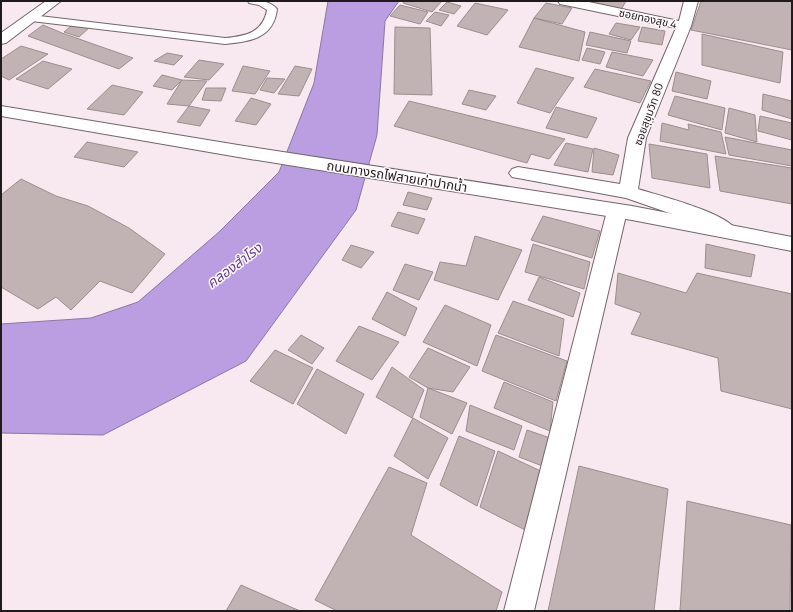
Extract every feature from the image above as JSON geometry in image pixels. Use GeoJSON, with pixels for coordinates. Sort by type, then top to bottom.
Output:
{"type":"FeatureCollection","features":[{"type":"Feature","properties":{"kind":"street"},"geometry":{"type":"LineString","coordinates":[[1,40],[54,1]]}},
{"type":"Feature","properties":{"kind":"street","name":"ซอยทองสุข 4"},"geometry":{"type":"LineString","coordinates":[[564,1],[684,26]]}},
{"type":"Feature","properties":{"kind":"street","name":"ซอยสุขุมวิท 80"},"geometry":{"type":"LineString","coordinates":[[519,611],[637,138],[684,26],[691,1]]}},
{"type":"Feature","properties":{"kind":"street","name":"ถนนทางรถไฟสายเก่าปากน้ำ"},"geometry":{"type":"LineString","coordinates":[[1,111],[268,156],[386,174],[622,202]]}},
{"type":"Feature","properties":{"kind":"street"},"geometry":{"type":"LineString","coordinates":[[518,173],[622,202],[705,218],[727,231],[792,244]]}},
{"type":"Feature","properties":{"kind":"lane"},"geometry":{"type":"LineString","coordinates":[[31,18],[225,41],[255,36],[266,27],[272,16],[272,9],[262,2],[253,1]]}},
{"type":"Feature","properties":{"kind":"water","name":"คลองสำโรง"},"geometry":{"type":"Polygon","coordinates":[[[328,1],[399,1],[385,21],[377,135],[356,210],[246,361],[103,435],[1,433],[1,324],[91,318],[138,302],[219,232],[279,172],[314,83],[328,1]]]}},
{"type":"Feature","properties":{"kind":"building"},"geometry":{"type":"Polygon","coordinates":[[[404,1],[442,1],[432,12],[403,3],[404,1]]]}},
{"type":"Feature","properties":{"kind":"building"},"geometry":{"type":"Polygon","coordinates":[[[579,1],[626,1],[621,10],[579,1]]]}},
{"type":"Feature","properties":{"kind":"building"},"geometry":{"type":"Polygon","coordinates":[[[701,1],[792,1],[792,50],[691,30],[701,1]]]}},
{"type":"Feature","properties":{"kind":"building"},"geometry":{"type":"Polygon","coordinates":[[[447,2],[461,6],[454,14],[439,10],[447,2]]]}},
{"type":"Feature","properties":{"kind":"building"},"geometry":{"type":"Polygon","coordinates":[[[475,3],[508,10],[487,35],[457,26],[475,3]]]}},
{"type":"Feature","properties":{"kind":"building"},"geometry":{"type":"Polygon","coordinates":[[[546,3],[572,8],[562,24],[534,18],[546,3]]]}},
{"type":"Feature","properties":{"kind":"building"},"geometry":{"type":"Polygon","coordinates":[[[400,5],[428,12],[420,24],[390,16],[400,5]]]}},
{"type":"Feature","properties":{"kind":"building"},"geometry":{"type":"Polygon","coordinates":[[[435,12],[449,15],[441,26],[426,21],[435,12]]]}},
{"type":"Feature","properties":{"kind":"building"},"geometry":{"type":"Polygon","coordinates":[[[534,18],[585,32],[579,61],[519,47],[534,18]]]}},
{"type":"Feature","properties":{"kind":"building"},"geometry":{"type":"Polygon","coordinates":[[[616,23],[640,27],[631,40],[609,34],[616,23]]]}},
{"type":"Feature","properties":{"kind":"building"},"geometry":{"type":"Polygon","coordinates":[[[43,25],[133,58],[119,69],[28,36],[43,25]]]}},
{"type":"Feature","properties":{"kind":"building"},"geometry":{"type":"Polygon","coordinates":[[[71,26],[90,27],[79,37],[64,32],[71,26]]]}},
{"type":"Feature","properties":{"kind":"building"},"geometry":{"type":"Polygon","coordinates":[[[395,27],[430,28],[432,95],[394,94],[395,27]]]}},
{"type":"Feature","properties":{"kind":"building"},"geometry":{"type":"Polygon","coordinates":[[[642,27],[665,31],[662,45],[638,41],[642,27]]]}},
{"type":"Feature","properties":{"kind":"building"},"geometry":{"type":"Polygon","coordinates":[[[590,32],[631,41],[627,53],[586,45],[590,32]]]}},
{"type":"Feature","properties":{"kind":"building"},"geometry":{"type":"Polygon","coordinates":[[[702,34],[783,52],[780,83],[702,65],[702,34]]]}},
{"type":"Feature","properties":{"kind":"building"},"geometry":{"type":"Polygon","coordinates":[[[21,46],[48,54],[9,80],[1,76],[1,59],[21,46]]]}},
{"type":"Feature","properties":{"kind":"building"},"geometry":{"type":"Polygon","coordinates":[[[587,48],[605,52],[600,64],[582,60],[587,48]]]}},
{"type":"Feature","properties":{"kind":"building"},"geometry":{"type":"Polygon","coordinates":[[[612,52],[653,60],[643,76],[606,67],[612,52]]]}},
{"type":"Feature","properties":{"kind":"building"},"geometry":{"type":"Polygon","coordinates":[[[167,53],[183,56],[174,65],[154,61],[167,53]]]}},
{"type":"Feature","properties":{"kind":"building"},"geometry":{"type":"Polygon","coordinates":[[[199,60],[224,64],[209,80],[184,77],[199,60]]]}},
{"type":"Feature","properties":{"kind":"building"},"geometry":{"type":"Polygon","coordinates":[[[43,61],[72,69],[48,89],[16,79],[43,61]]]}},
{"type":"Feature","properties":{"kind":"building"},"geometry":{"type":"Polygon","coordinates":[[[243,66],[270,71],[255,94],[232,91],[243,66]]]}},
{"type":"Feature","properties":{"kind":"building"},"geometry":{"type":"Polygon","coordinates":[[[295,66],[312,69],[299,96],[278,94],[295,66]]]}},
{"type":"Feature","properties":{"kind":"building"},"geometry":{"type":"Polygon","coordinates":[[[536,68],[574,78],[550,113],[517,103],[536,68]]]}},
{"type":"Feature","properties":{"kind":"building"},"geometry":{"type":"Polygon","coordinates":[[[595,69],[651,81],[640,103],[584,87],[595,69]]]}},
{"type":"Feature","properties":{"kind":"building"},"geometry":{"type":"Polygon","coordinates":[[[676,72],[711,81],[707,99],[672,91],[676,72]]]}},
{"type":"Feature","properties":{"kind":"building"},"geometry":{"type":"Polygon","coordinates":[[[162,75],[182,80],[172,90],[153,86],[162,75]]]}},
{"type":"Feature","properties":{"kind":"building"},"geometry":{"type":"Polygon","coordinates":[[[267,78],[285,79],[274,93],[260,90],[267,78]]]}},
{"type":"Feature","properties":{"kind":"building"},"geometry":{"type":"Polygon","coordinates":[[[182,80],[207,81],[189,106],[167,104],[182,80]]]}},
{"type":"Feature","properties":{"kind":"building"},"geometry":{"type":"Polygon","coordinates":[[[112,85],[143,92],[124,115],[87,109],[112,85]]]}},
{"type":"Feature","properties":{"kind":"building"},"geometry":{"type":"Polygon","coordinates":[[[206,88],[226,88],[221,101],[202,100],[206,88]]]}},
{"type":"Feature","properties":{"kind":"building"},"geometry":{"type":"Polygon","coordinates":[[[469,90],[496,96],[486,110],[462,104],[469,90]]]}},
{"type":"Feature","properties":{"kind":"building"},"geometry":{"type":"Polygon","coordinates":[[[763,94],[792,101],[792,119],[762,110],[763,94]]]}},
{"type":"Feature","properties":{"kind":"building"},"geometry":{"type":"Polygon","coordinates":[[[675,96],[725,108],[722,130],[668,115],[675,96]]]}},
{"type":"Feature","properties":{"kind":"building"},"geometry":{"type":"Polygon","coordinates":[[[251,98],[271,104],[256,125],[235,121],[251,98]]]}},
{"type":"Feature","properties":{"kind":"building"},"geometry":{"type":"Polygon","coordinates":[[[409,101],[565,139],[549,159],[531,154],[527,163],[394,126],[409,101]]]}},
{"type":"Feature","properties":{"kind":"building"},"geometry":{"type":"Polygon","coordinates":[[[189,106],[210,110],[200,126],[177,122],[189,106]]]}},
{"type":"Feature","properties":{"kind":"building"},"geometry":{"type":"Polygon","coordinates":[[[556,107],[597,118],[587,138],[546,128],[556,107]]]}},
{"type":"Feature","properties":{"kind":"building"},"geometry":{"type":"Polygon","coordinates":[[[729,108],[755,115],[757,142],[725,133],[729,108]]]}},
{"type":"Feature","properties":{"kind":"building"},"geometry":{"type":"Polygon","coordinates":[[[760,116],[792,123],[792,140],[758,131],[760,116]]]}},
{"type":"Feature","properties":{"kind":"building"},"geometry":{"type":"Polygon","coordinates":[[[662,123],[689,130],[688,124],[721,132],[726,154],[660,141],[662,123]]]}},
{"type":"Feature","properties":{"kind":"building"},"geometry":{"type":"Polygon","coordinates":[[[725,137],[792,150],[792,166],[729,155],[725,137]]]}},
{"type":"Feature","properties":{"kind":"building"},"geometry":{"type":"Polygon","coordinates":[[[87,142],[138,152],[124,167],[74,157],[87,142]]]}},
{"type":"Feature","properties":{"kind":"building"},"geometry":{"type":"Polygon","coordinates":[[[566,143],[593,149],[588,172],[554,165],[566,143]]]}},
{"type":"Feature","properties":{"kind":"building"},"geometry":{"type":"Polygon","coordinates":[[[649,144],[707,154],[710,188],[652,178],[649,144]]]}},
{"type":"Feature","properties":{"kind":"building"},"geometry":{"type":"Polygon","coordinates":[[[594,148],[619,155],[613,175],[592,172],[594,148]]]}},
{"type":"Feature","properties":{"kind":"building"},"geometry":{"type":"Polygon","coordinates":[[[715,156],[792,168],[792,204],[720,191],[715,156]]]}},
{"type":"Feature","properties":{"kind":"building"},"geometry":{"type":"Polygon","coordinates":[[[21,179],[56,196],[88,206],[129,228],[165,254],[132,293],[100,281],[71,310],[56,297],[38,309],[1,287],[1,195],[21,179]]]}},
{"type":"Feature","properties":{"kind":"building"},"geometry":{"type":"Polygon","coordinates":[[[408,192],[432,198],[427,210],[403,205],[408,192]]]}},
{"type":"Feature","properties":{"kind":"building"},"geometry":{"type":"Polygon","coordinates":[[[398,212],[425,219],[418,234],[391,226],[398,212]]]}},
{"type":"Feature","properties":{"kind":"building"},"geometry":{"type":"Polygon","coordinates":[[[543,216],[600,231],[592,258],[531,240],[543,216]]]}},
{"type":"Feature","properties":{"kind":"building"},"geometry":{"type":"Polygon","coordinates":[[[475,236],[522,250],[498,300],[434,280],[440,262],[466,266],[475,236]]]}},
{"type":"Feature","properties":{"kind":"building"},"geometry":{"type":"Polygon","coordinates":[[[533,244],[590,262],[584,289],[525,272],[533,244]]]}},
{"type":"Feature","properties":{"kind":"building"},"geometry":{"type":"Polygon","coordinates":[[[706,244],[755,255],[751,277],[705,268],[706,244]]]}},
{"type":"Feature","properties":{"kind":"building"},"geometry":{"type":"Polygon","coordinates":[[[351,245],[374,252],[361,268],[342,260],[351,245]]]}},
{"type":"Feature","properties":{"kind":"building"},"geometry":{"type":"Polygon","coordinates":[[[405,264],[433,272],[419,300],[393,290],[405,264]]]}},
{"type":"Feature","properties":{"kind":"building"},"geometry":{"type":"Polygon","coordinates":[[[618,273],[686,293],[697,273],[792,294],[792,409],[721,391],[718,358],[631,334],[641,313],[615,304],[618,273]]]}},
{"type":"Feature","properties":{"kind":"building"},"geometry":{"type":"Polygon","coordinates":[[[539,277],[580,293],[573,317],[528,300],[539,277]]]}},
{"type":"Feature","properties":{"kind":"building"},"geometry":{"type":"Polygon","coordinates":[[[387,292],[417,308],[405,336],[372,319],[387,292]]]}},
{"type":"Feature","properties":{"kind":"building"},"geometry":{"type":"Polygon","coordinates":[[[513,301],[564,319],[559,356],[498,333],[513,301]]]}},
{"type":"Feature","properties":{"kind":"building"},"geometry":{"type":"Polygon","coordinates":[[[445,305],[491,325],[477,366],[423,342],[445,305]]]}},
{"type":"Feature","properties":{"kind":"building"},"geometry":{"type":"Polygon","coordinates":[[[359,326],[399,342],[372,380],[336,361],[359,326]]]}},
{"type":"Feature","properties":{"kind":"building"},"geometry":{"type":"Polygon","coordinates":[[[301,335],[324,348],[312,364],[288,350],[301,335]]]}},
{"type":"Feature","properties":{"kind":"building"},"geometry":{"type":"Polygon","coordinates":[[[496,335],[567,361],[556,401],[482,371],[496,335]]]}},
{"type":"Feature","properties":{"kind":"building"},"geometry":{"type":"Polygon","coordinates":[[[428,348],[470,367],[453,392],[428,388],[409,377],[428,348]]]}},
{"type":"Feature","properties":{"kind":"building"},"geometry":{"type":"Polygon","coordinates":[[[275,350],[313,368],[293,404],[250,381],[275,350]]]}},
{"type":"Feature","properties":{"kind":"building"},"geometry":{"type":"Polygon","coordinates":[[[392,367],[424,390],[412,418],[376,397],[392,367]]]}},
{"type":"Feature","properties":{"kind":"building"},"geometry":{"type":"Polygon","coordinates":[[[317,369],[364,394],[346,434],[297,404],[317,369]]]}},
{"type":"Feature","properties":{"kind":"building"},"geometry":{"type":"Polygon","coordinates":[[[504,382],[553,402],[550,431],[494,408],[504,382]]]}},
{"type":"Feature","properties":{"kind":"building"},"geometry":{"type":"Polygon","coordinates":[[[428,388],[467,403],[452,434],[420,417],[428,388]]]}},
{"type":"Feature","properties":{"kind":"building"},"geometry":{"type":"Polygon","coordinates":[[[470,405],[522,426],[514,450],[466,431],[470,405]]]}},
{"type":"Feature","properties":{"kind":"building"},"geometry":{"type":"Polygon","coordinates":[[[413,418],[448,438],[428,479],[394,456],[413,418]]]}},
{"type":"Feature","properties":{"kind":"building"},"geometry":{"type":"Polygon","coordinates":[[[527,430],[553,439],[545,467],[519,457],[527,430]]]}},
{"type":"Feature","properties":{"kind":"building"},"geometry":{"type":"Polygon","coordinates":[[[459,436],[495,451],[477,506],[440,485],[459,436]]]}},
{"type":"Feature","properties":{"kind":"building"},"geometry":{"type":"Polygon","coordinates":[[[498,451],[545,473],[527,531],[480,507],[498,451]]]}},
{"type":"Feature","properties":{"kind":"building"},"geometry":{"type":"Polygon","coordinates":[[[579,466],[668,489],[654,611],[548,611],[579,466]]]}},
{"type":"Feature","properties":{"kind":"building"},"geometry":{"type":"Polygon","coordinates":[[[389,467],[427,483],[411,535],[502,592],[496,611],[337,611],[315,600],[389,467]]]}},
{"type":"Feature","properties":{"kind":"building"},"geometry":{"type":"Polygon","coordinates":[[[687,501],[791,525],[790,611],[680,611],[687,501]]]}},
{"type":"Feature","properties":{"kind":"building"},"geometry":{"type":"Polygon","coordinates":[[[241,585],[300,611],[226,611],[241,585]]]}}]}
